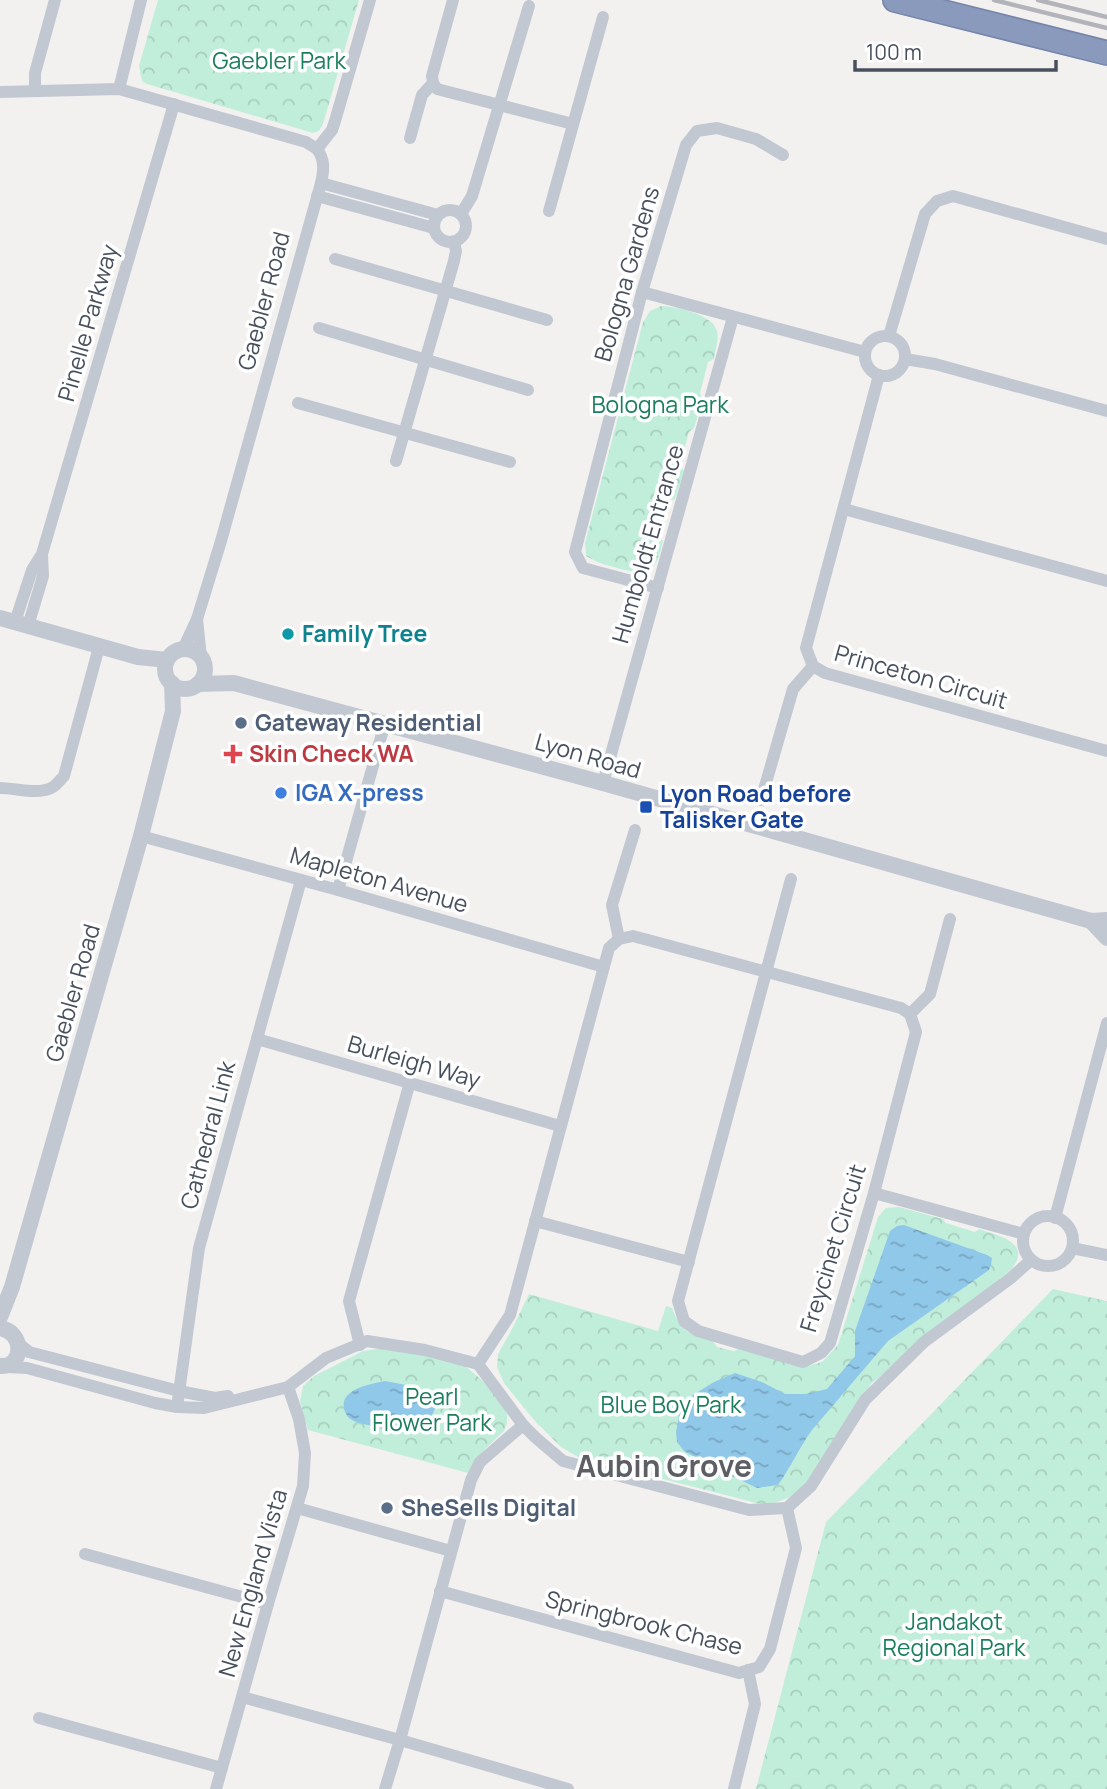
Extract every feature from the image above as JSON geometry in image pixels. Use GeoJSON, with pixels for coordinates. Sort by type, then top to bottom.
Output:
{"type":"FeatureCollection","features":[{"type":"Feature","properties":{"kind":"highway"},"geometry":{"type":"LineString","coordinates":[[895,0],[1107,53]]}},
{"type":"Feature","properties":{"kind":"street"},"geometry":{"type":"LineString","coordinates":[[35,91],[35,73],[55,0]]}},
{"type":"Feature","properties":{"kind":"street"},"geometry":{"type":"LineString","coordinates":[[119,89],[141,0]]}},
{"type":"Feature","properties":{"kind":"street"},"geometry":{"type":"LineString","coordinates":[[0,93],[119,89],[306,142],[317,149],[332,130],[370,0]]}},
{"type":"Feature","properties":{"kind":"street"},"geometry":{"type":"LineString","coordinates":[[453,0],[432,76],[437,89],[573,124]]}},
{"type":"Feature","properties":{"kind":"street"},"geometry":{"type":"LineString","coordinates":[[461,214],[472,196],[529,5]]}},
{"type":"Feature","properties":{"kind":"street"},"geometry":{"type":"LineString","coordinates":[[549,211],[603,18]]}},
{"type":"Feature","properties":{"kind":"street"},"geometry":{"type":"LineString","coordinates":[[410,138],[422,95],[433,83]]}},
{"type":"Feature","properties":{"kind":"street","name":"Pinelle Parkway"},"geometry":{"type":"LineString","coordinates":[[14,622],[32,570],[42,554],[174,104]]}},
{"type":"Feature","properties":{"kind":"street","name":"Bologna Gardens"},"geometry":{"type":"LineString","coordinates":[[658,588],[583,568],[575,552],[642,292],[686,145],[697,131],[717,128],[756,139],[783,155]]}},
{"type":"Feature","properties":{"kind":"street","name":"Gaebler Road"},"geometry":{"type":"LineString","coordinates":[[183,649],[197,619],[221,541],[321,183],[324,166],[317,149]]}},
{"type":"Feature","properties":{"kind":"street"},"geometry":{"type":"LineString","coordinates":[[321,183],[436,222]]}},
{"type":"Feature","properties":{"kind":"street"},"geometry":{"type":"LineString","coordinates":[[317,196],[436,222]]}},
{"type":"Feature","properties":{"kind":"street"},"geometry":{"type":"LineString","coordinates":[[889,336],[925,214],[937,201],[953,196],[1107,239]]}},
{"type":"Feature","properties":{"kind":"street"},"geometry":{"type":"LineString","coordinates":[[449,209],[461,214],[466,220],[467,229],[463,236],[454,242],[446,242],[436,233],[436,222],[449,209]]}},
{"type":"Feature","properties":{"kind":"street"},"geometry":{"type":"LineString","coordinates":[[396,461],[456,251],[454,242]]}},
{"type":"Feature","properties":{"kind":"street"},"geometry":{"type":"LineString","coordinates":[[335,259],[547,320]]}},
{"type":"Feature","properties":{"kind":"street"},"geometry":{"type":"LineString","coordinates":[[642,292],[865,352]]}},
{"type":"Feature","properties":{"kind":"street","name":"Humboldt Entrance"},"geometry":{"type":"LineString","coordinates":[[604,783],[733,317]]}},
{"type":"Feature","properties":{"kind":"street"},"geometry":{"type":"LineString","coordinates":[[319,328],[528,390]]}},
{"type":"Feature","properties":{"kind":"street"},"geometry":{"type":"LineString","coordinates":[[889,336],[897,339],[905,348],[905,359],[901,369],[890,376],[879,375],[871,371],[865,352],[869,344],[878,337],[889,336]]}},
{"type":"Feature","properties":{"kind":"street"},"geometry":{"type":"LineString","coordinates":[[905,359],[935,364],[1107,411]]}},
{"type":"Feature","properties":{"kind":"street","name":"Princeton Circuit"},"geometry":{"type":"LineString","coordinates":[[879,375],[806,648],[813,666],[825,673],[1107,751]]}},
{"type":"Feature","properties":{"kind":"street"},"geometry":{"type":"LineString","coordinates":[[298,403],[510,461]]}},
{"type":"Feature","properties":{"kind":"street"},"geometry":{"type":"LineString","coordinates":[[844,509],[1107,581]]}},
{"type":"Feature","properties":{"kind":"street","name":"Gaebler Road"},"geometry":{"type":"LineString","coordinates":[[197,619],[203,660]]}},
{"type":"Feature","properties":{"kind":"street"},"geometry":{"type":"LineString","coordinates":[[14,622],[138,657],[167,660]]}},
{"type":"Feature","properties":{"kind":"street"},"geometry":{"type":"LineString","coordinates":[[0,788],[38,792],[53,788],[64,776],[99,647]]}},
{"type":"Feature","properties":{"kind":"street"},"geometry":{"type":"LineString","coordinates":[[138,657],[177,687],[186,689],[195,686],[203,678],[203,660],[196,652],[183,649],[171,654],[165,667],[170,681]]}},
{"type":"Feature","properties":{"kind":"street","name":"Lyon Road"},"geometry":{"type":"LineString","coordinates":[[203,660],[234,683]]}},
{"type":"Feature","properties":{"kind":"street"},"geometry":{"type":"LineString","coordinates":[[761,800],[793,689],[813,666]]}},
{"type":"Feature","properties":{"kind":"street","name":"Gaebler Road"},"geometry":{"type":"LineString","coordinates":[[0,1317],[12,1287],[141,836],[173,711],[170,681]]}},
{"type":"Feature","properties":{"kind":"street","name":"Lyon Road"},"geometry":{"type":"LineString","coordinates":[[195,686],[234,683],[604,783],[1099,921],[1107,938]]}},
{"type":"Feature","properties":{"kind":"street","name":"Gaebler Road"},"geometry":{"type":"LineString","coordinates":[[173,711],[195,686]]}},
{"type":"Feature","properties":{"kind":"street"},"geometry":{"type":"LineString","coordinates":[[338,890],[385,723]]}},
{"type":"Feature","properties":{"kind":"street"},"geometry":{"type":"LineString","coordinates":[[619,939],[612,905],[635,830]]}},
{"type":"Feature","properties":{"kind":"street","name":"Mapleton Avenue"},"geometry":{"type":"LineString","coordinates":[[141,836],[604,967]]}},
{"type":"Feature","properties":{"kind":"street","name":"Freycinet Circuit"},"geometry":{"type":"LineString","coordinates":[[791,879],[678,1301],[684,1321],[698,1331],[803,1362],[821,1353],[830,1343],[874,1193],[916,1032],[910,1014]]}},
{"type":"Feature","properties":{"kind":"street","name":"Cathedral Link"},"geometry":{"type":"LineString","coordinates":[[177,1407],[199,1248],[301,880]]}},
{"type":"Feature","properties":{"kind":"street"},"geometry":{"type":"LineString","coordinates":[[478,1364],[510,1315],[604,967],[610,948],[619,939],[633,936],[901,1008],[910,1014],[929,994],[950,919]]}},
{"type":"Feature","properties":{"kind":"street"},"geometry":{"type":"LineString","coordinates":[[1055,1218],[1107,1023]]}},
{"type":"Feature","properties":{"kind":"street","name":"Burleigh Way"},"geometry":{"type":"LineString","coordinates":[[257,1039],[560,1126]]}},
{"type":"Feature","properties":{"kind":"street"},"geometry":{"type":"LineString","coordinates":[[360,1345],[349,1301],[410,1082]]}},
{"type":"Feature","properties":{"kind":"street"},"geometry":{"type":"LineString","coordinates":[[874,1193],[1024,1234]]}},
{"type":"Feature","properties":{"kind":"street"},"geometry":{"type":"LineString","coordinates":[[1045,1216],[1055,1218],[1066,1224],[1071,1231],[1072,1248],[1063,1262],[1047,1267],[1038,1265],[1031,1260],[1024,1248],[1024,1234],[1038,1219],[1045,1216]]}},
{"type":"Feature","properties":{"kind":"street"},"geometry":{"type":"LineString","coordinates":[[535,1221],[689,1262]]}},
{"type":"Feature","properties":{"kind":"street"},"geometry":{"type":"LineString","coordinates":[[1072,1248],[1107,1255]]}},
{"type":"Feature","properties":{"kind":"street"},"geometry":{"type":"LineString","coordinates":[[2,1367],[27,1368],[155,1403],[204,1408],[283,1389],[326,1358],[367,1341],[425,1350],[478,1364],[523,1425],[563,1461],[749,1510],[787,1508],[811,1486],[864,1400],[924,1342],[1011,1278],[1031,1260]]}},
{"type":"Feature","properties":{"kind":"street","name":"Gaebler Road"},"geometry":{"type":"LineString","coordinates":[[10,1334],[12,1287]]}},
{"type":"Feature","properties":{"kind":"street"},"geometry":{"type":"LineString","coordinates":[[10,1334],[29,1352],[179,1391],[215,1398],[283,1389]]}},
{"type":"Feature","properties":{"kind":"street"},"geometry":{"type":"LineString","coordinates":[[2,1367],[12,1363],[19,1350],[10,1334]]}},
{"type":"Feature","properties":{"kind":"street","name":"New England Vista"},"geometry":{"type":"LineString","coordinates":[[216,1789],[303,1486],[305,1453],[299,1419],[283,1389]]}},
{"type":"Feature","properties":{"kind":"street"},"geometry":{"type":"LineString","coordinates":[[385,1789],[471,1480],[480,1462],[523,1425]]}},
{"type":"Feature","properties":{"kind":"street"},"geometry":{"type":"LineString","coordinates":[[297,1508],[451,1550]]}},
{"type":"Feature","properties":{"kind":"street","name":"Springbrook Chase"},"geometry":{"type":"LineString","coordinates":[[440,1591],[739,1673],[759,1667],[770,1649],[796,1548],[787,1508]]}},
{"type":"Feature","properties":{"kind":"street"},"geometry":{"type":"LineString","coordinates":[[85,1553],[268,1604]]}},
{"type":"Feature","properties":{"kind":"street"},"geometry":{"type":"LineString","coordinates":[[733,1789],[755,1704],[748,1670]]}},
{"type":"Feature","properties":{"kind":"street"},"geometry":{"type":"LineString","coordinates":[[242,1697],[568,1789]]}},
{"type":"Feature","properties":{"kind":"street"},"geometry":{"type":"LineString","coordinates":[[39,1718],[222,1768]]}},
{"type":"Feature","properties":{"kind":"green space","name":"Gaebler Park"},"geometry":{"type":"Polygon","coordinates":[[[158,0],[359,0],[319,131],[313,133],[142,81],[139,66],[158,0]]]}},
{"type":"Feature","properties":{"kind":"green space","name":"Bologna Park"},"geometry":{"type":"Polygon","coordinates":[[[661,306],[701,315],[714,325],[717,341],[714,359],[708,362],[700,393],[703,399],[694,428],[689,432],[680,465],[684,471],[675,499],[669,501],[658,536],[663,541],[660,552],[649,570],[636,572],[608,566],[586,556],[585,543],[643,322],[650,311],[661,306]]]}},
{"type":"Feature","properties":{"kind":"green space","name":"Blue Boy Park"},"geometry":{"type":"Polygon","coordinates":[[[899,1207],[943,1219],[946,1223],[975,1232],[979,1229],[1004,1238],[1016,1246],[1017,1260],[1012,1269],[871,1384],[812,1476],[784,1500],[760,1504],[578,1457],[561,1447],[534,1420],[504,1383],[497,1367],[498,1354],[529,1294],[658,1331],[666,1306],[672,1308],[687,1331],[712,1340],[717,1347],[734,1351],[740,1348],[808,1366],[822,1362],[838,1345],[878,1217],[886,1208],[899,1207]]]}},
{"type":"Feature","properties":{"kind":"green space","name":"Jandakot Regional Park"},"geometry":{"type":"Polygon","coordinates":[[[1053,1289],[1107,1301],[1107,1789],[756,1789],[826,1522],[1053,1289]]]}},
{"type":"Feature","properties":{"kind":"green space","name":"Pearl Flower Park"},"geometry":{"type":"Polygon","coordinates":[[[384,1348],[432,1356],[464,1365],[483,1381],[502,1403],[507,1414],[504,1431],[485,1449],[468,1473],[308,1430],[300,1401],[303,1386],[314,1376],[363,1351],[384,1348]]]}},
{"type":"Feature","properties":{"kind":"water"},"geometry":{"type":"Polygon","coordinates":[[[904,1225],[987,1255],[992,1258],[989,1270],[888,1341],[812,1430],[778,1485],[757,1488],[684,1451],[677,1442],[676,1432],[680,1410],[693,1395],[714,1382],[735,1373],[762,1382],[785,1394],[806,1394],[827,1389],[855,1356],[855,1331],[890,1231],[904,1225]]]}},
{"type":"Feature","properties":{"kind":"water"},"geometry":{"type":"Polygon","coordinates":[[[385,1381],[434,1395],[435,1410],[421,1429],[412,1433],[400,1432],[360,1423],[348,1417],[344,1408],[347,1396],[358,1388],[385,1381]]]}},
{"type":"Feature","properties":{"kind":"railway"},"geometry":{"type":"LineString","coordinates":[[994,0],[1107,28]]}},
{"type":"Feature","properties":{"kind":"railway"},"geometry":{"type":"LineString","coordinates":[[1038,0],[1107,17]]}},
{"type":"Feature","properties":{"kind":"place","name":"Family Tree"},"geometry":{"type":"Point","coordinates":[288,634]}},
{"type":"Feature","properties":{"kind":"place","name":"Gateway Residential"},"geometry":{"type":"Point","coordinates":[241,723]}},
{"type":"Feature","properties":{"kind":"place","name":"Skin Check WA"},"geometry":{"type":"Point","coordinates":[233,754]}},
{"type":"Feature","properties":{"kind":"place","name":"IGA X-press"},"geometry":{"type":"Point","coordinates":[281,793]}},
{"type":"Feature","properties":{"kind":"place","name":"Lyon Road before Talisker Gate"},"geometry":{"type":"Point","coordinates":[646,807]}},
{"type":"Feature","properties":{"kind":"place","name":"SheSells Digital"},"geometry":{"type":"Point","coordinates":[387,1508]}},
{"type":"Feature","properties":{"kind":"district","name":"Aubin Grove"},"geometry":{"type":"Point","coordinates":[664,1467]}}]}
